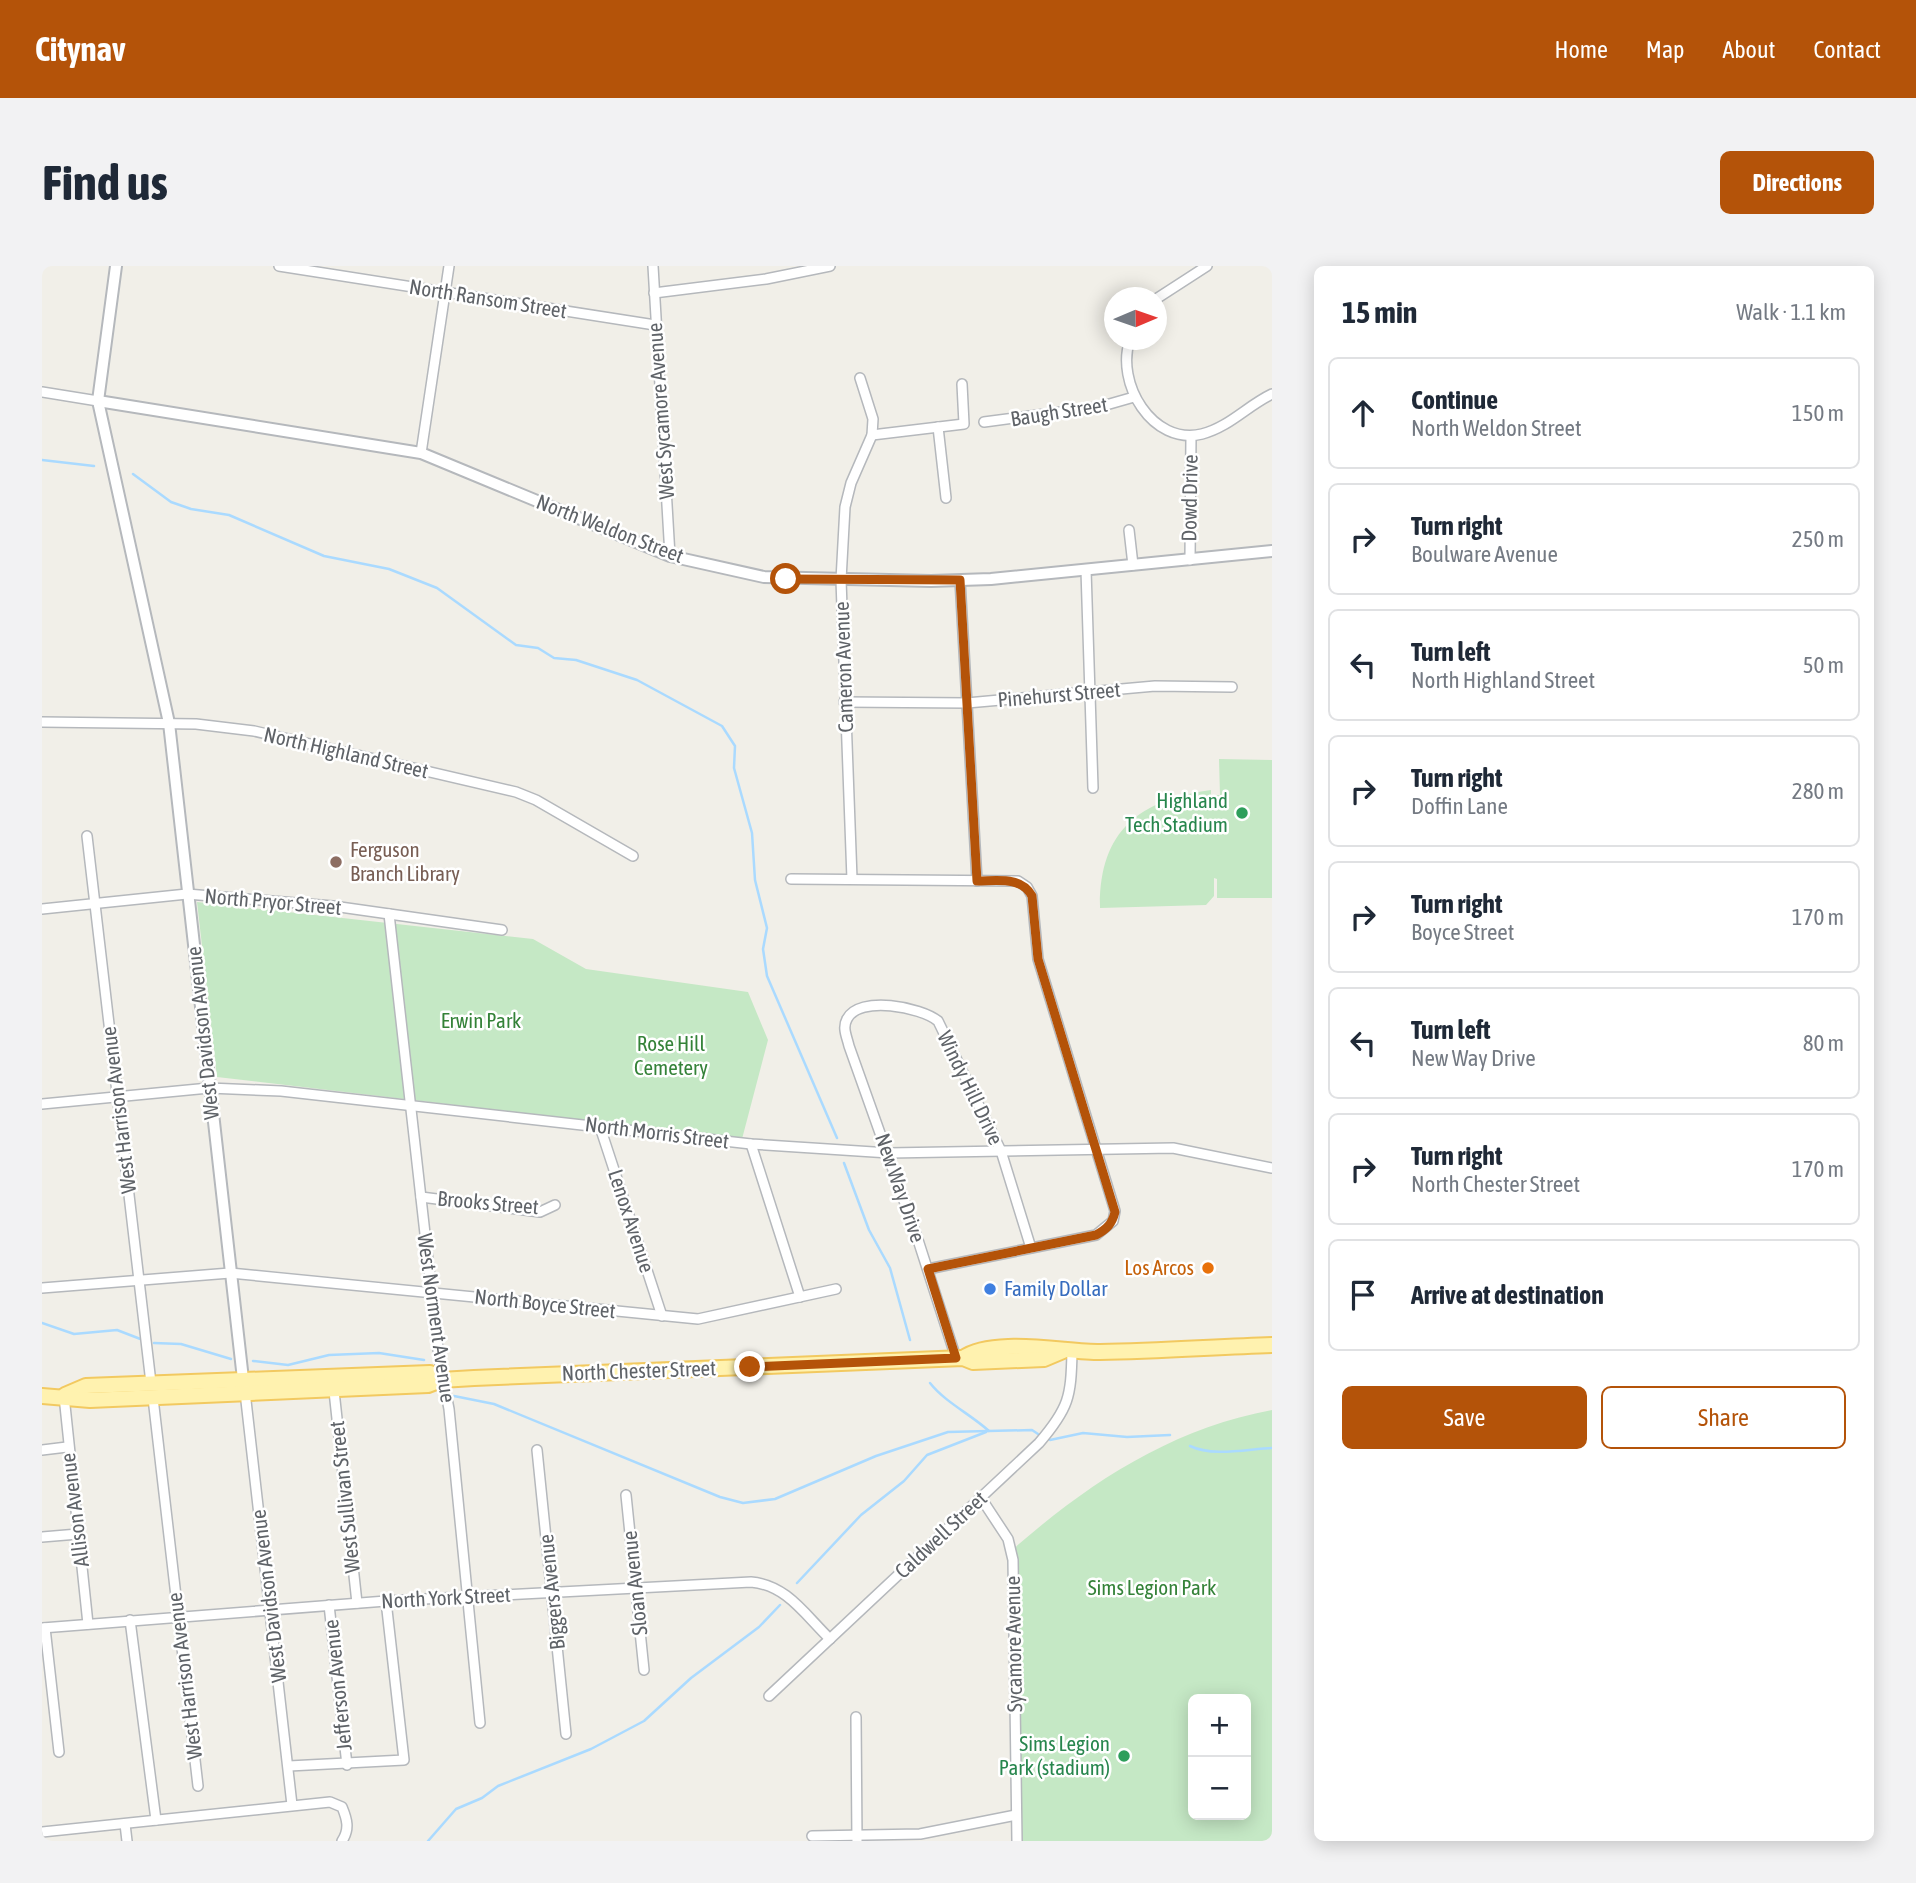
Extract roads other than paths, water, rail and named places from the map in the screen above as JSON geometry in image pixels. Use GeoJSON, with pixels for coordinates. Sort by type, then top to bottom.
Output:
{"type":"FeatureCollection","features":[{"type":"Feature","properties":{"kind":"main road","name":"North Chester Street"},"geometry":{"type":"LineString","coordinates":[[244,1387],[334,1391],[428,1385],[441,1380],[960,1358],[973,1362],[1044,1359],[1067,1352],[1272,1345]]}},
{"type":"Feature","properties":{"kind":"main road","name":"North Chester Street"},"geometry":{"type":"LineString","coordinates":[[42,1396],[64,1396],[86,1387],[152,1391],[430,1373],[441,1380]]}},
{"type":"Feature","properties":{"kind":"street","name":"West Davidson Avenue"},"geometry":{"type":"LineString","coordinates":[[116,266],[98,401],[169,723],[292,1805]]}},
{"type":"Feature","properties":{"kind":"street","name":"North Ransom Street"},"geometry":{"type":"LineString","coordinates":[[279,266],[656,325]]}},
{"type":"Feature","properties":{"kind":"street"},"geometry":{"type":"LineString","coordinates":[[421,453],[449,266]]}},
{"type":"Feature","properties":{"kind":"street","name":"West Sycamore Avenue"},"geometry":{"type":"LineString","coordinates":[[653,266],[670,556]]}},
{"type":"Feature","properties":{"kind":"street"},"geometry":{"type":"LineString","coordinates":[[654,293],[830,266]]}},
{"type":"Feature","properties":{"kind":"street"},"geometry":{"type":"LineString","coordinates":[[1185,266],[1192,275]]}},
{"type":"Feature","properties":{"kind":"street"},"geometry":{"type":"LineString","coordinates":[[1167,292],[1207,266]]}},
{"type":"Feature","properties":{"kind":"street"},"geometry":{"type":"LineString","coordinates":[[1128,350],[1126,366],[1133,397],[1154,421],[1172,432],[1191,436],[1223,427],[1272,394]]}},
{"type":"Feature","properties":{"kind":"street"},"geometry":{"type":"LineString","coordinates":[[860,378],[873,419],[872,435],[964,424],[962,384]]}},
{"type":"Feature","properties":{"kind":"street","name":"North Weldon Street"},"geometry":{"type":"LineString","coordinates":[[42,392],[421,453],[670,556],[764,577],[960,580],[1272,551]]}},
{"type":"Feature","properties":{"kind":"street","name":"Baugh Street"},"geometry":{"type":"LineString","coordinates":[[984,422],[1088,409],[1133,397]]}},
{"type":"Feature","properties":{"kind":"street"},"geometry":{"type":"LineString","coordinates":[[938,427],[946,498]]}},
{"type":"Feature","properties":{"kind":"street","name":"Cameron Avenue"},"geometry":{"type":"LineString","coordinates":[[852,879],[841,580],[845,507],[851,483],[872,435]]}},
{"type":"Feature","properties":{"kind":"street","name":"Dowd Drive"},"geometry":{"type":"LineString","coordinates":[[1190,560],[1191,436]]}},
{"type":"Feature","properties":{"kind":"street"},"geometry":{"type":"LineString","coordinates":[[1129,530],[1133,565]]}},
{"type":"Feature","properties":{"kind":"street"},"geometry":{"type":"LineString","coordinates":[[1086,570],[1094,788]]}},
{"type":"Feature","properties":{"kind":"street"},"geometry":{"type":"LineString","coordinates":[[960,580],[977,881]]}},
{"type":"Feature","properties":{"kind":"street","name":"Pinehurst Street"},"geometry":{"type":"LineString","coordinates":[[844,702],[967,703],[1155,686],[1232,687]]}},
{"type":"Feature","properties":{"kind":"street","name":"North Highland Street"},"geometry":{"type":"LineString","coordinates":[[42,722],[169,723],[262,733],[516,792],[536,800],[633,856]]}},
{"type":"Feature","properties":{"kind":"street","name":"West Harrison Avenue"},"geometry":{"type":"LineString","coordinates":[[87,836],[198,1786]]}},
{"type":"Feature","properties":{"kind":"street"},"geometry":{"type":"LineString","coordinates":[[791,879],[1018,881],[1027,887],[1032,896],[1038,959],[1115,1212],[1113,1221],[1106,1230],[1096,1235],[928,1269]]}},
{"type":"Feature","properties":{"kind":"street","name":"North Pryor Street"},"geometry":{"type":"LineString","coordinates":[[42,909],[187,894],[320,905],[502,930]]}},
{"type":"Feature","properties":{"kind":"street","name":"West Norment Avenue"},"geometry":{"type":"LineString","coordinates":[[388,914],[441,1380],[449,1409],[480,1723]]}},
{"type":"Feature","properties":{"kind":"street","name":"Windy Hill Drive"},"geometry":{"type":"LineString","coordinates":[[847,1018],[855,1011],[881,1005],[908,1008],[931,1016],[946,1034],[1001,1151],[1031,1248]]}},
{"type":"Feature","properties":{"kind":"street","name":"New Way Drive"},"geometry":{"type":"LineString","coordinates":[[847,1018],[844,1029],[849,1046],[960,1358]]}},
{"type":"Feature","properties":{"kind":"street","name":"North Morris Street"},"geometry":{"type":"LineString","coordinates":[[42,1104],[209,1088],[281,1090],[751,1144],[889,1153],[1173,1148],[1272,1168]]}},
{"type":"Feature","properties":{"kind":"street","name":"Lenox Avenue"},"geometry":{"type":"LineString","coordinates":[[600,1126],[662,1316]]}},
{"type":"Feature","properties":{"kind":"street"},"geometry":{"type":"LineString","coordinates":[[751,1144],[800,1297]]}},
{"type":"Feature","properties":{"kind":"street","name":"Brooks Street"},"geometry":{"type":"LineString","coordinates":[[421,1197],[540,1212],[555,1205]]}},
{"type":"Feature","properties":{"kind":"street","name":"North Boyce Street"},"geometry":{"type":"LineString","coordinates":[[42,1286],[140,1282],[230,1273],[662,1316],[710,1318],[836,1289]]}},
{"type":"Feature","properties":{"kind":"street","name":"Caldwell Street"},"geometry":{"type":"LineString","coordinates":[[769,1696],[981,1498],[1062,1416],[1068,1398],[1067,1352]]}},
{"type":"Feature","properties":{"kind":"street","name":"West Sullivan Street"},"geometry":{"type":"LineString","coordinates":[[334,1391],[357,1603]]}},
{"type":"Feature","properties":{"kind":"street","name":"Allison Avenue"},"geometry":{"type":"LineString","coordinates":[[64,1396],[67,1447],[88,1624]]}},
{"type":"Feature","properties":{"kind":"street"},"geometry":{"type":"LineString","coordinates":[[42,1450],[67,1447]]}},
{"type":"Feature","properties":{"kind":"street","name":"Biggers Avenue"},"geometry":{"type":"LineString","coordinates":[[537,1450],[566,1734]]}},
{"type":"Feature","properties":{"kind":"street","name":"Sloan Avenue"},"geometry":{"type":"LineString","coordinates":[[626,1495],[644,1670]]}},
{"type":"Feature","properties":{"kind":"street","name":"Sycamore Avenue"},"geometry":{"type":"LineString","coordinates":[[981,1498],[1008,1539],[1013,1560],[1017,1841]]}},
{"type":"Feature","properties":{"kind":"street"},"geometry":{"type":"LineString","coordinates":[[42,1537],[78,1534]]}},
{"type":"Feature","properties":{"kind":"street","name":"North York Street"},"geometry":{"type":"LineString","coordinates":[[43,1628],[386,1601],[762,1583],[795,1602],[830,1639]]}},
{"type":"Feature","properties":{"kind":"street"},"geometry":{"type":"LineString","coordinates":[[289,1766],[404,1760],[386,1601]]}},
{"type":"Feature","properties":{"kind":"street","name":"Jefferson Avenue"},"geometry":{"type":"LineString","coordinates":[[329,1605],[347,1765]]}},
{"type":"Feature","properties":{"kind":"street"},"geometry":{"type":"LineString","coordinates":[[130,1620],[156,1820]]}},
{"type":"Feature","properties":{"kind":"street"},"geometry":{"type":"LineString","coordinates":[[43,1628],[59,1752]]}},
{"type":"Feature","properties":{"kind":"street"},"geometry":{"type":"LineString","coordinates":[[856,1717],[857,1838]]}},
{"type":"Feature","properties":{"kind":"street"},"geometry":{"type":"LineString","coordinates":[[42,1832],[330,1802],[342,1807],[348,1828],[342,1841]]}},
{"type":"Feature","properties":{"kind":"street"},"geometry":{"type":"LineString","coordinates":[[812,1836],[857,1838],[920,1834],[1016,1815]]}},
{"type":"Feature","properties":{"kind":"street"},"geometry":{"type":"LineString","coordinates":[[125,1824],[127,1841]]}},
{"type":"Feature","properties":{"kind":"waterway"},"geometry":{"type":"LineString","coordinates":[[42,460],[94,466]]}},
{"type":"Feature","properties":{"kind":"waterway"},"geometry":{"type":"LineString","coordinates":[[133,474],[171,502],[191,509],[229,515],[324,556],[389,569],[437,588],[516,645],[538,648],[554,658],[576,660],[637,680],[722,726],[735,746],[734,768],[752,833],[755,880],[767,928],[763,949],[767,976],[837,1138]]}},
{"type":"Feature","properties":{"kind":"waterway"},"geometry":{"type":"LineString","coordinates":[[844,1163],[869,1230],[890,1268],[910,1340]]}},
{"type":"Feature","properties":{"kind":"waterway"},"geometry":{"type":"LineString","coordinates":[[42,1323],[74,1334],[117,1330],[143,1340]]}},
{"type":"Feature","properties":{"kind":"waterway"},"geometry":{"type":"LineString","coordinates":[[154,1343],[181,1344],[231,1359]]}},
{"type":"Feature","properties":{"kind":"waterway"},"geometry":{"type":"LineString","coordinates":[[253,1361],[288,1365],[329,1355],[379,1353],[424,1360]]}},
{"type":"Feature","properties":{"kind":"waterway"},"geometry":{"type":"LineString","coordinates":[[930,1383],[989,1431]]}},
{"type":"Feature","properties":{"kind":"waterway"},"geometry":{"type":"LineString","coordinates":[[454,1396],[494,1404],[720,1497],[743,1503],[775,1499],[876,1456],[948,1432],[1032,1430],[1038,1434]]}},
{"type":"Feature","properties":{"kind":"waterway"},"geometry":{"type":"LineString","coordinates":[[797,1583],[861,1515],[904,1481],[927,1455],[986,1432]]}},
{"type":"Feature","properties":{"kind":"waterway"},"geometry":{"type":"LineString","coordinates":[[1050,1440],[1083,1433],[1127,1437],[1170,1435]]}},
{"type":"Feature","properties":{"kind":"waterway"},"geometry":{"type":"LineString","coordinates":[[1190,1446],[1219,1452],[1272,1448]]}},
{"type":"Feature","properties":{"kind":"waterway"},"geometry":{"type":"LineString","coordinates":[[428,1841],[456,1809],[482,1798],[498,1786],[591,1749],[644,1721],[691,1678],[759,1627],[780,1605]]}},
{"type":"Feature","properties":{"kind":"place","name":"Highland Tech Stadium"},"geometry":{"type":"Point","coordinates":[1242,813]}},
{"type":"Feature","properties":{"kind":"place","name":"Ferguson Branch Library"},"geometry":{"type":"Point","coordinates":[336,862]}},
{"type":"Feature","properties":{"kind":"place","name":"Los Arcos"},"geometry":{"type":"Point","coordinates":[1208,1268]}},
{"type":"Feature","properties":{"kind":"place","name":"Family Dollar"},"geometry":{"type":"Point","coordinates":[990,1289]}},
{"type":"Feature","properties":{"kind":"place","name":"Sims Legion Park (stadium)"},"geometry":{"type":"Point","coordinates":[1124,1756]}},
{"type":"Feature","properties":{"kind":"park label","name":"Erwin Park"},"geometry":{"type":"Point","coordinates":[481,1021]}},
{"type":"Feature","properties":{"kind":"park label","name":"Rose Hill Cemetery"},"geometry":{"type":"Point","coordinates":[671,1056]}},
{"type":"Feature","properties":{"kind":"park label","name":"Sims Legion Park"},"geometry":{"type":"Point","coordinates":[1152,1588]}}]}
